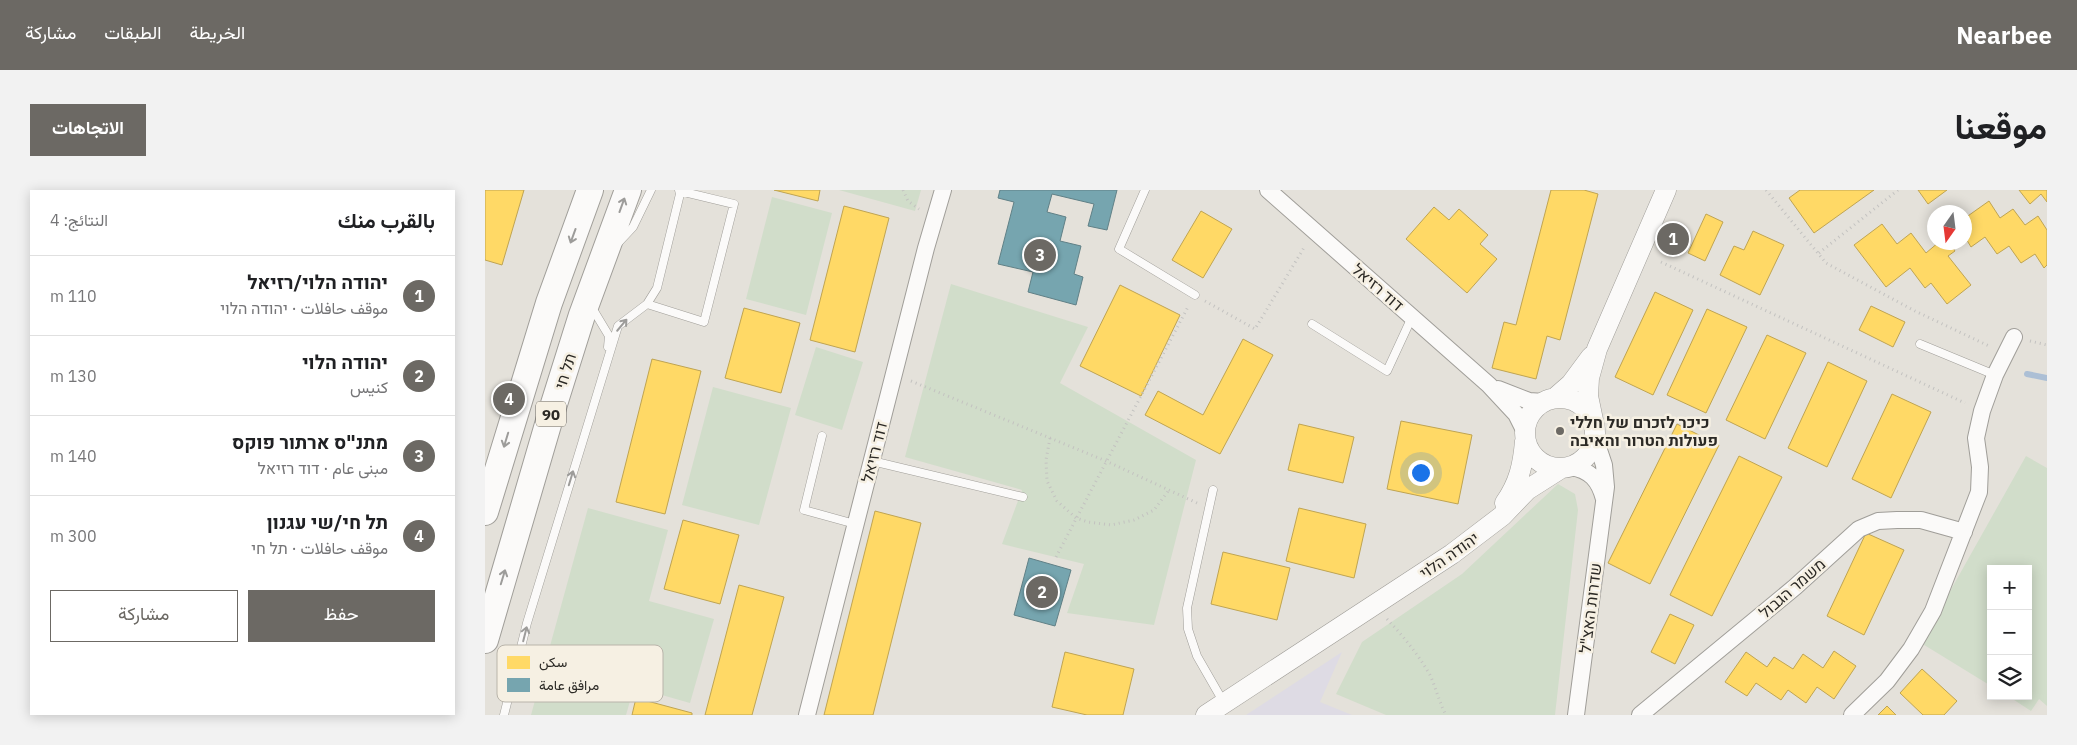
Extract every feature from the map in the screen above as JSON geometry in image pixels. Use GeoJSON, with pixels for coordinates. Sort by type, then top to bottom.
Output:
{"type":"FeatureCollection","features":[{"type":"Feature","properties":{"kind":"highway","name":"90"},"geometry":{"type":"LineString","coordinates":[[485,512],[549,303],[590,190]]}},
{"type":"Feature","properties":{"kind":"highway","name":"תל חי"},"geometry":{"type":"LineString","coordinates":[[485,640],[551,413],[588,300],[628,190]]}},
{"type":"Feature","properties":{"kind":"street","name":"דוד רזיאל"},"geometry":{"type":"LineString","coordinates":[[807,715],[871,461],[943,190]]}},
{"type":"Feature","properties":{"kind":"street","name":"דוד רזיאל"},"geometry":{"type":"LineString","coordinates":[[1268,190],[1489,385],[1516,414],[1525,437]]}},
{"type":"Feature","properties":{"kind":"street"},"geometry":{"type":"LineString","coordinates":[[1565,468],[1582,461],[1590,453],[1594,429],[1588,396],[1589,378],[1597,349],[1666,190]]}},
{"type":"Feature","properties":{"kind":"street"},"geometry":{"type":"LineString","coordinates":[[1852,715],[1887,681],[1911,649],[1933,611],[1979,492],[1980,467],[1976,438],[1982,411],[1995,375],[2014,337]]}},
{"type":"Feature","properties":{"kind":"street"},"geometry":{"type":"LineString","coordinates":[[1597,349],[1580,373],[1529,416],[1525,437],[1530,452],[1548,466],[1582,469],[1589,473],[1602,491],[1604,501]]}},
{"type":"Feature","properties":{"kind":"street","name":"דוד רזיאל"},"geometry":{"type":"LineString","coordinates":[[1489,385],[1522,398],[1549,400]]}},
{"type":"Feature","properties":{"kind":"street"},"geometry":{"type":"LineString","coordinates":[[1549,400],[1567,398],[1578,403],[1587,410],[1594,429]]}},
{"type":"Feature","properties":{"kind":"street","name":"שדרות האצ\"ל"},"geometry":{"type":"LineString","coordinates":[[1576,715],[1606,477],[1594,429]]}},
{"type":"Feature","properties":{"kind":"street","name":"יהודה הלוי"},"geometry":{"type":"LineString","coordinates":[[1490,525],[1515,488],[1523,467],[1525,437]]}},
{"type":"Feature","properties":{"kind":"street","name":"יהודה הלוי"},"geometry":{"type":"LineString","coordinates":[[1206,715],[1452,554],[1490,525],[1527,490],[1565,468]]}},
{"type":"Feature","properties":{"kind":"street","name":"משמר הגבול"},"geometry":{"type":"LineString","coordinates":[[1640,715],[1795,586],[1859,529],[1878,521],[1921,520],[1964,532]]}},
{"type":"Feature","properties":{"kind":"lane"},"geometry":{"type":"LineString","coordinates":[[603,257],[633,227],[651,190]]}},
{"type":"Feature","properties":{"kind":"lane"},"geometry":{"type":"LineString","coordinates":[[522,645],[618,326],[647,304],[657,288],[679,190],[734,204],[704,322],[647,304]]}},
{"type":"Feature","properties":{"kind":"lane"},"geometry":{"type":"LineString","coordinates":[[1145,190],[1119,249],[1195,295]]}},
{"type":"Feature","properties":{"kind":"lane"},"geometry":{"type":"LineString","coordinates":[[588,300],[609,336],[607,359]]}},
{"type":"Feature","properties":{"kind":"lane"},"geometry":{"type":"LineString","coordinates":[[1312,324],[1387,371],[1412,317]]}},
{"type":"Feature","properties":{"kind":"lane"},"geometry":{"type":"LineString","coordinates":[[1920,344],[1995,375]]}},
{"type":"Feature","properties":{"kind":"lane"},"geometry":{"type":"LineString","coordinates":[[822,436],[804,510],[855,524]]}},
{"type":"Feature","properties":{"kind":"lane"},"geometry":{"type":"LineString","coordinates":[[871,461],[1023,497]]}},
{"type":"Feature","properties":{"kind":"lane"},"geometry":{"type":"LineString","coordinates":[[1213,490],[1187,608],[1188,628],[1197,656],[1224,703]]}},
{"type":"Feature","properties":{"kind":"lane"},"geometry":{"type":"LineString","coordinates":[[505,715],[508,702]]}},
{"type":"Feature","properties":{"kind":"path"},"geometry":{"type":"LineString","coordinates":[[903,190],[908,201],[934,219]]}},
{"type":"Feature","properties":{"kind":"path"},"geometry":{"type":"LineString","coordinates":[[1819,253],[1898,190]]}},
{"type":"Feature","properties":{"kind":"path"},"geometry":{"type":"LineString","coordinates":[[1769,191],[1827,264],[1915,311],[2006,354]]}},
{"type":"Feature","properties":{"kind":"path"},"geometry":{"type":"LineString","coordinates":[[1056,557],[1195,295],[1255,329],[1314,231]]}},
{"type":"Feature","properties":{"kind":"path"},"geometry":{"type":"LineString","coordinates":[[1661,262],[1982,411]]}},
{"type":"Feature","properties":{"kind":"path"},"geometry":{"type":"LineString","coordinates":[[894,374],[1106,461],[1209,509]]}},
{"type":"Feature","properties":{"kind":"path"},"geometry":{"type":"LineString","coordinates":[[1050,438],[1046,460],[1047,481],[1057,501],[1076,518],[1088,522],[1111,525],[1134,520],[1154,510],[1169,490]]}},
{"type":"Feature","properties":{"kind":"path"},"geometry":{"type":"LineString","coordinates":[[1373,606],[1408,641],[1430,676],[1439,704],[1446,715]]}},
{"type":"Feature","properties":{"kind":"shaded area"},"geometry":{"type":"Polygon","coordinates":[[[1342,652],[1320,702],[1352,715],[1246,715],[1342,652]]]}},
{"type":"Feature","properties":{"kind":"green space"},"geometry":{"type":"Polygon","coordinates":[[[839,190],[921,190],[915,211],[839,190]]]}},
{"type":"Feature","properties":{"kind":"green space"},"geometry":{"type":"Polygon","coordinates":[[[772,197],[832,213],[806,315],[746,299],[772,197]]]}},
{"type":"Feature","properties":{"kind":"green space"},"geometry":{"type":"Polygon","coordinates":[[[951,284],[1088,327],[1060,383],[1196,460],[1154,625],[1067,613],[1084,564],[1002,544],[1022,490],[905,457],[951,284]]]}},
{"type":"Feature","properties":{"kind":"green space"},"geometry":{"type":"Polygon","coordinates":[[[816,347],[863,362],[842,430],[795,415],[816,347]]]}},
{"type":"Feature","properties":{"kind":"green space"},"geometry":{"type":"Polygon","coordinates":[[[713,387],[791,408],[759,525],[682,505],[713,387]]]}},
{"type":"Feature","properties":{"kind":"green space"},"geometry":{"type":"Polygon","coordinates":[[[2026,456],[2047,468],[2047,706],[2039,699],[2031,711],[2014,700],[2032,700],[2032,565],[1987,565],[1987,684],[1921,643],[2026,456]]]}},
{"type":"Feature","properties":{"kind":"green space"},"geometry":{"type":"Polygon","coordinates":[[[1558,484],[1575,494],[1578,510],[1555,715],[1386,715],[1336,694],[1362,642],[1462,574],[1558,484]]]}},
{"type":"Feature","properties":{"kind":"green space"},"geometry":{"type":"Polygon","coordinates":[[[588,508],[668,530],[649,601],[714,619],[690,703],[663,695],[663,645],[550,645],[588,508]]]}},
{"type":"Feature","properties":{"kind":"green space"},"geometry":{"type":"Polygon","coordinates":[[[535,702],[630,702],[626,715],[531,715],[535,702]]]}},
{"type":"Feature","properties":{"kind":"building: سكن"},"geometry":{"type":"Polygon","coordinates":[[[485,190],[524,190],[502,265],[485,260],[485,190]]]}},
{"type":"Feature","properties":{"kind":"building: سكن"},"geometry":{"type":"Polygon","coordinates":[[[774,190],[820,190],[818,201],[774,190]]]}},
{"type":"Feature","properties":{"kind":"building: سكن"},"geometry":{"type":"Polygon","coordinates":[[[1551,190],[1584,190],[1598,194],[1560,340],[1547,336],[1536,379],[1492,368],[1504,322],[1516,325],[1551,190]]]}},
{"type":"Feature","properties":{"kind":"building: سكن"},"geometry":{"type":"Polygon","coordinates":[[[1800,190],[1874,190],[1814,233],[1789,198],[1800,190]]]}},
{"type":"Feature","properties":{"kind":"building: سكن"},"geometry":{"type":"Polygon","coordinates":[[[1918,190],[1947,190],[1928,204],[1918,190]]]}},
{"type":"Feature","properties":{"kind":"building: سكن"},"geometry":{"type":"Polygon","coordinates":[[[2019,190],[2047,190],[2047,202],[2041,194],[2030,204],[2019,190]]]}},
{"type":"Feature","properties":{"kind":"building: سكن"},"geometry":{"type":"Polygon","coordinates":[[[1989,201],[2000,218],[2013,209],[2025,225],[2038,216],[2047,230],[2047,265],[2044,268],[2035,254],[2021,263],[2009,246],[1997,254],[1985,237],[1972,246],[1972,213],[1989,201]]]}},
{"type":"Feature","properties":{"kind":"building: سكن"},"geometry":{"type":"Polygon","coordinates":[[[844,206],[889,218],[855,352],[810,340],[844,206]]]}},
{"type":"Feature","properties":{"kind":"building: سكن"},"geometry":{"type":"Polygon","coordinates":[[[1434,207],[1449,220],[1459,209],[1488,235],[1480,244],[1497,259],[1467,293],[1406,239],[1434,207]]]}},
{"type":"Feature","properties":{"kind":"building: سكن"},"geometry":{"type":"Polygon","coordinates":[[[1201,211],[1232,229],[1203,278],[1172,260],[1201,211]]]}},
{"type":"Feature","properties":{"kind":"building: سكن"},"geometry":{"type":"Polygon","coordinates":[[[1706,214],[1723,222],[1705,261],[1688,253],[1706,214]]]}},
{"type":"Feature","properties":{"kind":"building: سكن"},"geometry":{"type":"Polygon","coordinates":[[[1882,224],[1897,244],[1911,233],[1926,253],[1930,250],[1954,250],[1948,256],[1971,285],[1947,304],[1931,283],[1925,288],[1910,268],[1886,287],[1854,245],[1882,224]]]}},
{"type":"Feature","properties":{"kind":"building: سكن"},"geometry":{"type":"Polygon","coordinates":[[[1753,231],[1784,245],[1760,295],[1720,275],[1734,246],[1744,250],[1753,231]]]}},
{"type":"Feature","properties":{"kind":"building: سكن"},"geometry":{"type":"Polygon","coordinates":[[[1120,285],[1180,315],[1141,396],[1080,366],[1120,285]]]}},
{"type":"Feature","properties":{"kind":"building: سكن"},"geometry":{"type":"Polygon","coordinates":[[[1655,292],[1693,310],[1653,395],[1615,377],[1655,292]]]}},
{"type":"Feature","properties":{"kind":"building: سكن"},"geometry":{"type":"Polygon","coordinates":[[[1871,306],[1905,322],[1893,347],[1859,330],[1871,306]]]}},
{"type":"Feature","properties":{"kind":"building: سكن"},"geometry":{"type":"Polygon","coordinates":[[[744,308],[800,323],[781,393],[725,378],[744,308]]]}},
{"type":"Feature","properties":{"kind":"building: سكن"},"geometry":{"type":"Polygon","coordinates":[[[1707,309],[1747,327],[1706,413],[1667,395],[1707,309]]]}},
{"type":"Feature","properties":{"kind":"building: سكن"},"geometry":{"type":"Polygon","coordinates":[[[1767,335],[1806,353],[1765,439],[1726,420],[1767,335]]]}},
{"type":"Feature","properties":{"kind":"building: سكن"},"geometry":{"type":"Polygon","coordinates":[[[1243,339],[1273,355],[1220,454],[1145,415],[1158,391],[1203,415],[1243,339]]]}},
{"type":"Feature","properties":{"kind":"building: سكن"},"geometry":{"type":"Polygon","coordinates":[[[652,359],[701,371],[665,514],[616,502],[652,359]]]}},
{"type":"Feature","properties":{"kind":"building: سكن"},"geometry":{"type":"Polygon","coordinates":[[[1828,362],[1867,381],[1827,467],[1788,448],[1828,362]]]}},
{"type":"Feature","properties":{"kind":"building: سكن"},"geometry":{"type":"Polygon","coordinates":[[[1892,394],[1931,412],[1891,498],[1852,479],[1892,394]]]}},
{"type":"Feature","properties":{"kind":"building: سكن"},"geometry":{"type":"Polygon","coordinates":[[[1401,421],[1472,435],[1458,504],[1387,489],[1401,421]]]}},
{"type":"Feature","properties":{"kind":"building: سكن"},"geometry":{"type":"Polygon","coordinates":[[[1299,424],[1354,437],[1343,483],[1288,470],[1299,424]]]}},
{"type":"Feature","properties":{"kind":"building: سكن"},"geometry":{"type":"Polygon","coordinates":[[[1677,424],[1719,445],[1650,584],[1608,563],[1677,424]]]}},
{"type":"Feature","properties":{"kind":"building: سكن"},"geometry":{"type":"Polygon","coordinates":[[[1739,456],[1782,477],[1712,616],[1670,595],[1739,456]]]}},
{"type":"Feature","properties":{"kind":"building: سكن"},"geometry":{"type":"Polygon","coordinates":[[[1299,508],[1366,524],[1354,578],[1286,561],[1299,508]]]}},
{"type":"Feature","properties":{"kind":"building: سكن"},"geometry":{"type":"Polygon","coordinates":[[[875,511],[921,523],[873,715],[824,715],[875,511]]]}},
{"type":"Feature","properties":{"kind":"building: سكن"},"geometry":{"type":"Polygon","coordinates":[[[683,520],[739,535],[720,604],[664,589],[683,520]]]}},
{"type":"Feature","properties":{"kind":"building: سكن"},"geometry":{"type":"Polygon","coordinates":[[[1866,533],[1904,550],[1864,635],[1827,616],[1866,533]]]}},
{"type":"Feature","properties":{"kind":"building: سكن"},"geometry":{"type":"Polygon","coordinates":[[[1223,552],[1290,568],[1277,620],[1211,604],[1223,552]]]}},
{"type":"Feature","properties":{"kind":"building: سكن"},"geometry":{"type":"Polygon","coordinates":[[[739,585],[784,597],[752,715],[705,715],[739,585]]]}},
{"type":"Feature","properties":{"kind":"building: سكن"},"geometry":{"type":"Polygon","coordinates":[[[1670,614],[1694,625],[1675,664],[1651,652],[1670,614]]]}},
{"type":"Feature","properties":{"kind":"building: سكن"},"geometry":{"type":"Polygon","coordinates":[[[1834,651],[1856,666],[1834,699],[1817,687],[1806,703],[1788,690],[1781,700],[1756,683],[1747,696],[1725,682],[1746,652],[1767,667],[1774,657],[1793,669],[1803,654],[1823,668],[1834,651]]]}},
{"type":"Feature","properties":{"kind":"building: سكن"},"geometry":{"type":"Polygon","coordinates":[[[1065,652],[1134,669],[1123,715],[1087,715],[1052,707],[1065,652]]]}},
{"type":"Feature","properties":{"kind":"building: سكن"},"geometry":{"type":"Polygon","coordinates":[[[1922,669],[1957,701],[1944,715],[1923,715],[1900,693],[1922,669]]]}},
{"type":"Feature","properties":{"kind":"building: سكن"},"geometry":{"type":"Polygon","coordinates":[[[635,702],[651,702],[692,713],[692,715],[632,715],[635,702]]]}},
{"type":"Feature","properties":{"kind":"building: سكن"},"geometry":{"type":"Polygon","coordinates":[[[1887,706],[1896,715],[1878,715],[1887,706]]]}},
{"type":"Feature","properties":{"kind":"building: مرافق عامة"},"geometry":{"type":"Polygon","coordinates":[[[1000,190],[1117,190],[1107,230],[1088,226],[1094,204],[1052,194],[1047,212],[1066,217],[1060,241],[1081,246],[1074,274],[1083,277],[1076,305],[1028,292],[1033,272],[998,264],[1014,202],[998,198],[1000,190]]]}},
{"type":"Feature","properties":{"kind":"building: مرافق عامة"},"geometry":{"type":"Polygon","coordinates":[[[1029,558],[1071,570],[1055,626],[1014,615],[1029,558]]]}},
{"type":"Feature","properties":{"kind":"waterway"},"geometry":{"type":"LineString","coordinates":[[2027,374],[2047,378]]}},
{"type":"Feature","properties":{"kind":"place","name":"יהודה הלוי/רזיאל"},"geometry":{"type":"Point","coordinates":[1673,239]}},
{"type":"Feature","properties":{"kind":"place","name":"מתנ\"ס ארתור פוקס"},"geometry":{"type":"Point","coordinates":[1040,255]}},
{"type":"Feature","properties":{"kind":"place","name":"תל חי/שי עגנון"},"geometry":{"type":"Point","coordinates":[509,399]}},
{"type":"Feature","properties":{"kind":"place","name":"כיכר לזכרם של חללי פעולות הטרור והאיבה"},"geometry":{"type":"Point","coordinates":[1560,431]}},
{"type":"Feature","properties":{"kind":"place","name":"יהודה הלוי"},"geometry":{"type":"Point","coordinates":[1042,592]}}]}
